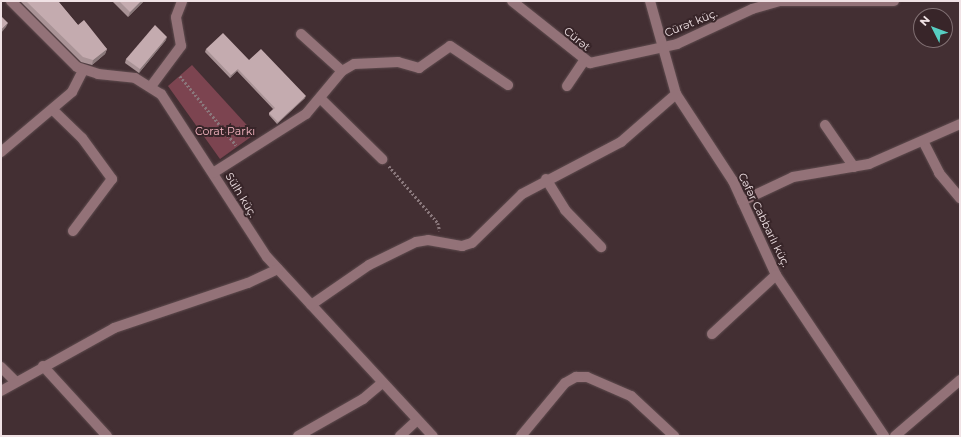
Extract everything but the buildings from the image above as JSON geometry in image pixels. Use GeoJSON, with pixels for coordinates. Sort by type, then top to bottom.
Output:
{"type":"FeatureCollection","features":[{"type":"Feature","properties":{"kind":"street","name":"Sülh küç."},"geometry":{"type":"LineString","coordinates":[[11,1],[52,46],[83,70],[135,78],[152,86],[170,105],[214,173],[246,228],[278,269],[382,383],[433,436]]}},
{"type":"Feature","properties":{"kind":"street","name":"Cürət"},"geometry":{"type":"LineString","coordinates":[[512,1],[584,61],[598,62],[661,48]]}},
{"type":"Feature","properties":{"kind":"street","name":"Cəfər Cabbarlı küç."},"geometry":{"type":"LineString","coordinates":[[650,1],[661,48],[676,94],[724,167],[742,201],[776,275],[884,436]]}},
{"type":"Feature","properties":{"kind":"street","name":"Cürət küç."},"geometry":{"type":"LineString","coordinates":[[661,48],[780,1],[894,1]]}},
{"type":"Feature","properties":{"kind":"street"},"geometry":{"type":"LineString","coordinates":[[152,86],[181,46],[176,17],[180,2]]}},
{"type":"Feature","properties":{"kind":"street"},"geometry":{"type":"LineString","coordinates":[[301,34],[342,71]]}},
{"type":"Feature","properties":{"kind":"street"},"geometry":{"type":"LineString","coordinates":[[214,173],[292,125],[321,99],[342,71],[369,62],[398,62],[419,68],[450,46],[508,85]]}},
{"type":"Feature","properties":{"kind":"street"},"geometry":{"type":"LineString","coordinates":[[567,86],[584,61]]}},
{"type":"Feature","properties":{"kind":"street"},"geometry":{"type":"LineString","coordinates":[[1,152],[53,110],[72,92],[83,70]]}},
{"type":"Feature","properties":{"kind":"street"},"geometry":{"type":"LineString","coordinates":[[311,305],[369,265],[416,242],[438,241],[462,246],[472,243],[522,194],[546,179],[621,142],[676,94]]}},
{"type":"Feature","properties":{"kind":"street"},"geometry":{"type":"LineString","coordinates":[[321,99],[382,158]]}},
{"type":"Feature","properties":{"kind":"street"},"geometry":{"type":"LineString","coordinates":[[53,110],[82,138],[112,179],[74,230]]}},
{"type":"Feature","properties":{"kind":"street"},"geometry":{"type":"LineString","coordinates":[[742,201],[793,177],[854,167],[884,159],[960,124]]}},
{"type":"Feature","properties":{"kind":"street"},"geometry":{"type":"LineString","coordinates":[[825,125],[854,167]]}},
{"type":"Feature","properties":{"kind":"street"},"geometry":{"type":"LineString","coordinates":[[923,141],[939,173],[960,198]]}},
{"type":"Feature","properties":{"kind":"street"},"geometry":{"type":"LineString","coordinates":[[546,179],[565,210],[601,247]]}},
{"type":"Feature","properties":{"kind":"street"},"geometry":{"type":"LineString","coordinates":[[1,391],[43,366],[114,328],[248,283],[278,269]]}},
{"type":"Feature","properties":{"kind":"street"},"geometry":{"type":"LineString","coordinates":[[712,334],[776,275]]}},
{"type":"Feature","properties":{"kind":"street"},"geometry":{"type":"LineString","coordinates":[[43,366],[107,436]]}},
{"type":"Feature","properties":{"kind":"street"},"geometry":{"type":"LineString","coordinates":[[1,367],[16,382]]}},
{"type":"Feature","properties":{"kind":"street"},"geometry":{"type":"LineString","coordinates":[[521,436],[565,382],[576,377],[587,377],[631,396],[674,436]]}},
{"type":"Feature","properties":{"kind":"street"},"geometry":{"type":"LineString","coordinates":[[895,436],[960,380]]}},
{"type":"Feature","properties":{"kind":"street"},"geometry":{"type":"LineString","coordinates":[[298,436],[363,399],[382,383]]}},
{"type":"Feature","properties":{"kind":"street"},"geometry":{"type":"LineString","coordinates":[[400,436],[417,420]]}},
{"type":"Feature","properties":{"kind":"path"},"geometry":{"type":"LineString","coordinates":[[180,76],[238,147]]}},
{"type":"Feature","properties":{"kind":"path"},"geometry":{"type":"LineString","coordinates":[[382,158],[438,223],[438,241]]}},
{"type":"Feature","properties":{"kind":"green space","name":"Corat Parkı"},"geometry":{"type":"Polygon","coordinates":[[[192,65],[255,134],[220,159],[168,86],[192,65]]]}}]}
